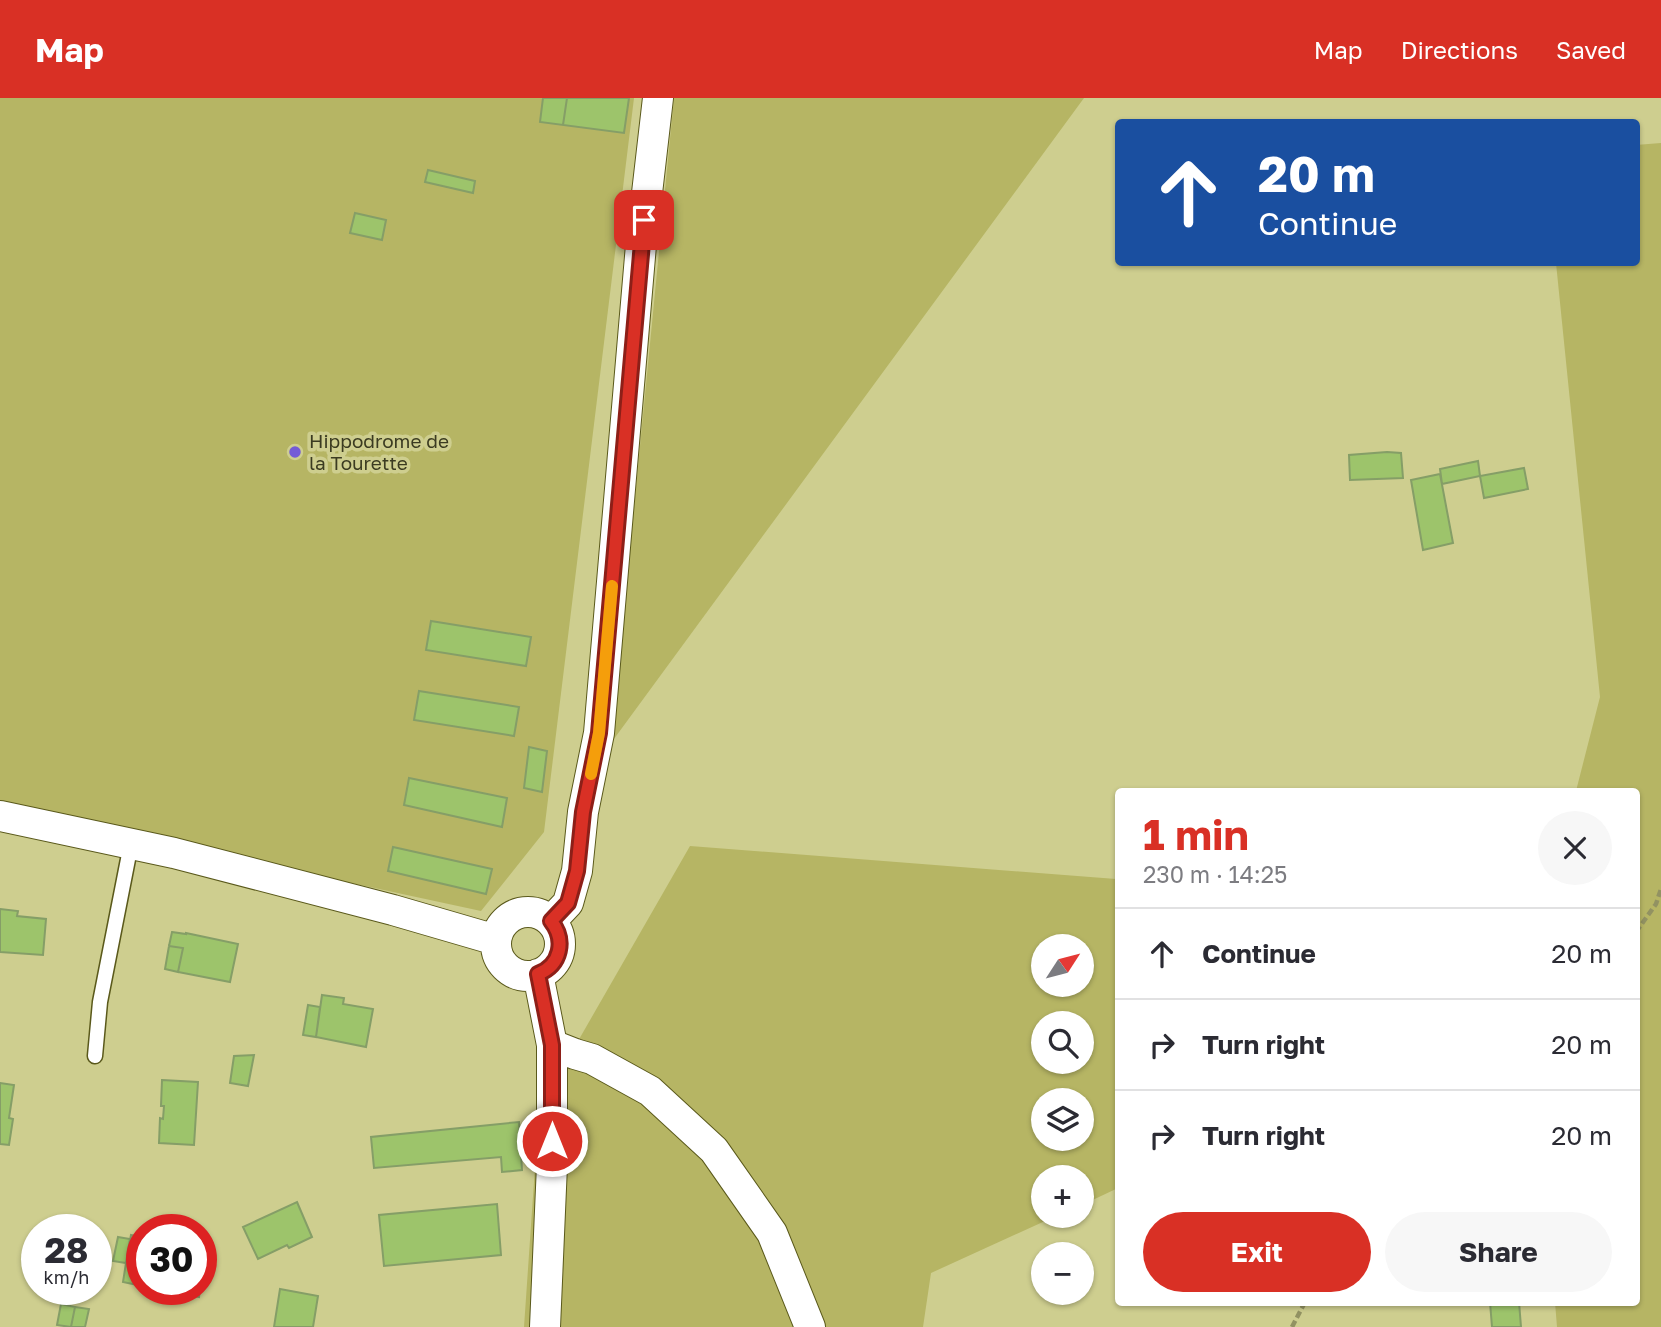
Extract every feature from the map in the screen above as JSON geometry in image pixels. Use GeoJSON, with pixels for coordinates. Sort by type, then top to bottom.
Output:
{"type":"FeatureCollection","features":[{"type":"Feature","properties":{"kind":"street"},"geometry":{"type":"LineString","coordinates":[[551,921],[568,903],[577,871],[583,812],[599,733],[641,245],[657,98]]}},
{"type":"Feature","properties":{"kind":"street"},"geometry":{"type":"LineString","coordinates":[[0,816],[174,853],[496,940]]}},
{"type":"Feature","properties":{"kind":"street"},"geometry":{"type":"LineString","coordinates":[[528,911],[538,913],[551,921],[559,935],[560,947],[558,957],[551,967],[538,974],[520,976],[501,963],[496,954],[497,933],[509,917],[528,911]]}},
{"type":"Feature","properties":{"kind":"street"},"geometry":{"type":"LineString","coordinates":[[538,974],[552,1045],[552,1165],[545,1327]]}},
{"type":"Feature","properties":{"kind":"street"},"geometry":{"type":"LineString","coordinates":[[552,1045],[592,1059],[650,1091],[714,1150],[772,1233],[810,1327]]}},
{"type":"Feature","properties":{"kind":"lane"},"geometry":{"type":"LineString","coordinates":[[95,1056],[100,1002],[131,844]]}},
{"type":"Feature","properties":{"kind":"path"},"geometry":{"type":"LineString","coordinates":[[1640,926],[1656,904],[1661,889]]}},
{"type":"Feature","properties":{"kind":"path"},"geometry":{"type":"LineString","coordinates":[[1292,1327],[1303,1306]]}},
{"type":"Feature","properties":{"kind":"shaded area","name":"Hippodrome de la Tourette"},"geometry":{"type":"Polygon","coordinates":[[[0,98],[634,98],[544,832],[481,911],[0,807],[0,98]]]}},
{"type":"Feature","properties":{"kind":"shaded area"},"geometry":{"type":"Polygon","coordinates":[[[674,98],[1084,98],[611,743],[674,98]]]}},
{"type":"Feature","properties":{"kind":"shaded area"},"geometry":{"type":"Polygon","coordinates":[[[1661,143],[1661,1327],[1557,1327],[1555,1306],[1640,1306],[1640,788],[1577,788],[1600,697],[1556,266],[1640,266],[1640,145],[1661,143]]]}},
{"type":"Feature","properties":{"kind":"shaded area"},"geometry":{"type":"Polygon","coordinates":[[[690,846],[1115,879],[1115,1189],[1094,1199],[1094,1165],[1031,1165],[1031,1227],[931,1273],[923,1327],[524,1327],[539,1109],[690,846]]]}},
{"type":"Feature","properties":{"kind":"building"},"geometry":{"type":"Polygon","coordinates":[[[543,98],[567,98],[563,125],[540,122],[543,98]]]}},
{"type":"Feature","properties":{"kind":"building"},"geometry":{"type":"Polygon","coordinates":[[[567,98],[629,98],[624,133],[563,125],[567,98]]]}},
{"type":"Feature","properties":{"kind":"building"},"geometry":{"type":"Polygon","coordinates":[[[428,170],[475,181],[473,193],[425,182],[428,170]]]}},
{"type":"Feature","properties":{"kind":"building"},"geometry":{"type":"Polygon","coordinates":[[[355,213],[386,220],[382,240],[350,233],[355,213]]]}},
{"type":"Feature","properties":{"kind":"building"},"geometry":{"type":"Polygon","coordinates":[[[1401,453],[1403,478],[1350,480],[1349,455],[1401,453]]]}},
{"type":"Feature","properties":{"kind":"building"},"geometry":{"type":"Polygon","coordinates":[[[1478,461],[1480,476],[1442,484],[1440,469],[1478,461]]]}},
{"type":"Feature","properties":{"kind":"building"},"geometry":{"type":"Polygon","coordinates":[[[1524,468],[1528,489],[1484,498],[1480,476],[1524,468]]]}},
{"type":"Feature","properties":{"kind":"building"},"geometry":{"type":"Polygon","coordinates":[[[1440,474],[1453,543],[1423,550],[1411,480],[1440,474]]]}},
{"type":"Feature","properties":{"kind":"building"},"geometry":{"type":"Polygon","coordinates":[[[431,621],[531,637],[526,666],[426,650],[431,621]]]}},
{"type":"Feature","properties":{"kind":"building"},"geometry":{"type":"Polygon","coordinates":[[[419,691],[519,707],[514,736],[414,720],[419,691]]]}},
{"type":"Feature","properties":{"kind":"building"},"geometry":{"type":"Polygon","coordinates":[[[529,747],[547,751],[542,792],[524,788],[529,747]]]}},
{"type":"Feature","properties":{"kind":"building"},"geometry":{"type":"Polygon","coordinates":[[[409,778],[507,798],[502,827],[404,805],[409,778]]]}},
{"type":"Feature","properties":{"kind":"building"},"geometry":{"type":"Polygon","coordinates":[[[393,847],[492,869],[486,894],[388,871],[393,847]]]}},
{"type":"Feature","properties":{"kind":"building"},"geometry":{"type":"Polygon","coordinates":[[[0,909],[18,911],[17,916],[46,919],[43,955],[0,952],[0,909]]]}},
{"type":"Feature","properties":{"kind":"building"},"geometry":{"type":"Polygon","coordinates":[[[172,932],[238,944],[230,982],[178,972],[183,948],[169,946],[172,932]]]}},
{"type":"Feature","properties":{"kind":"building"},"geometry":{"type":"Polygon","coordinates":[[[169,946],[183,948],[178,972],[165,969],[169,946]]]}},
{"type":"Feature","properties":{"kind":"building"},"geometry":{"type":"Polygon","coordinates":[[[322,995],[344,998],[343,1004],[373,1009],[366,1047],[316,1037],[322,995]]]}},
{"type":"Feature","properties":{"kind":"building"},"geometry":{"type":"Polygon","coordinates":[[[308,1005],[320,1007],[316,1037],[303,1035],[308,1005]]]}},
{"type":"Feature","properties":{"kind":"building"},"geometry":{"type":"Polygon","coordinates":[[[254,1055],[248,1086],[230,1083],[234,1056],[254,1055]]]}},
{"type":"Feature","properties":{"kind":"building"},"geometry":{"type":"Polygon","coordinates":[[[162,1080],[198,1082],[194,1145],[159,1143],[160,1118],[163,1119],[164,1106],[161,1106],[162,1080]]]}},
{"type":"Feature","properties":{"kind":"building"},"geometry":{"type":"Polygon","coordinates":[[[0,1083],[14,1085],[9,1118],[13,1119],[9,1145],[0,1144],[0,1083]]]}},
{"type":"Feature","properties":{"kind":"building"},"geometry":{"type":"Polygon","coordinates":[[[519,1122],[522,1170],[502,1172],[501,1157],[374,1168],[371,1137],[519,1122]]]}},
{"type":"Feature","properties":{"kind":"building"},"geometry":{"type":"Polygon","coordinates":[[[297,1202],[312,1237],[258,1259],[243,1227],[297,1202]]]}},
{"type":"Feature","properties":{"kind":"building"},"geometry":{"type":"Polygon","coordinates":[[[497,1204],[501,1255],[384,1266],[379,1215],[497,1204]]]}},
{"type":"Feature","properties":{"kind":"building"},"geometry":{"type":"Polygon","coordinates":[[[118,1237],[126,1238],[126,1263],[113,1261],[118,1237]]]}},
{"type":"Feature","properties":{"kind":"building"},"geometry":{"type":"Polygon","coordinates":[[[280,1289],[318,1296],[313,1327],[274,1327],[280,1289]]]}},
{"type":"Feature","properties":{"kind":"building"},"geometry":{"type":"Polygon","coordinates":[[[61,1305],[75,1307],[71,1327],[57,1325],[61,1305]]]}},
{"type":"Feature","properties":{"kind":"building"},"geometry":{"type":"Polygon","coordinates":[[[1490,1306],[1519,1306],[1521,1327],[1492,1327],[1490,1306]]]}},
{"type":"Feature","properties":{"kind":"building"},"geometry":{"type":"Polygon","coordinates":[[[75,1307],[89,1309],[85,1327],[71,1327],[75,1307]]]}},
{"type":"Feature","properties":{"kind":"slow traffic"},"geometry":{"type":"LineString","coordinates":[[591,774],[599,733],[612,586]]}},
{"type":"Feature","properties":{"kind":"place","name":"Hippodrome de la Tourette"},"geometry":{"type":"Point","coordinates":[295,452]}},
{"type":"Feature","properties":{"kind":"route"},"geometry":{"type":"LineString","coordinates":[[552,1141],[552,1045],[538,974],[551,967],[558,957],[559,935],[551,921],[568,903],[577,871],[583,812],[599,733],[644,220]]}}]}
